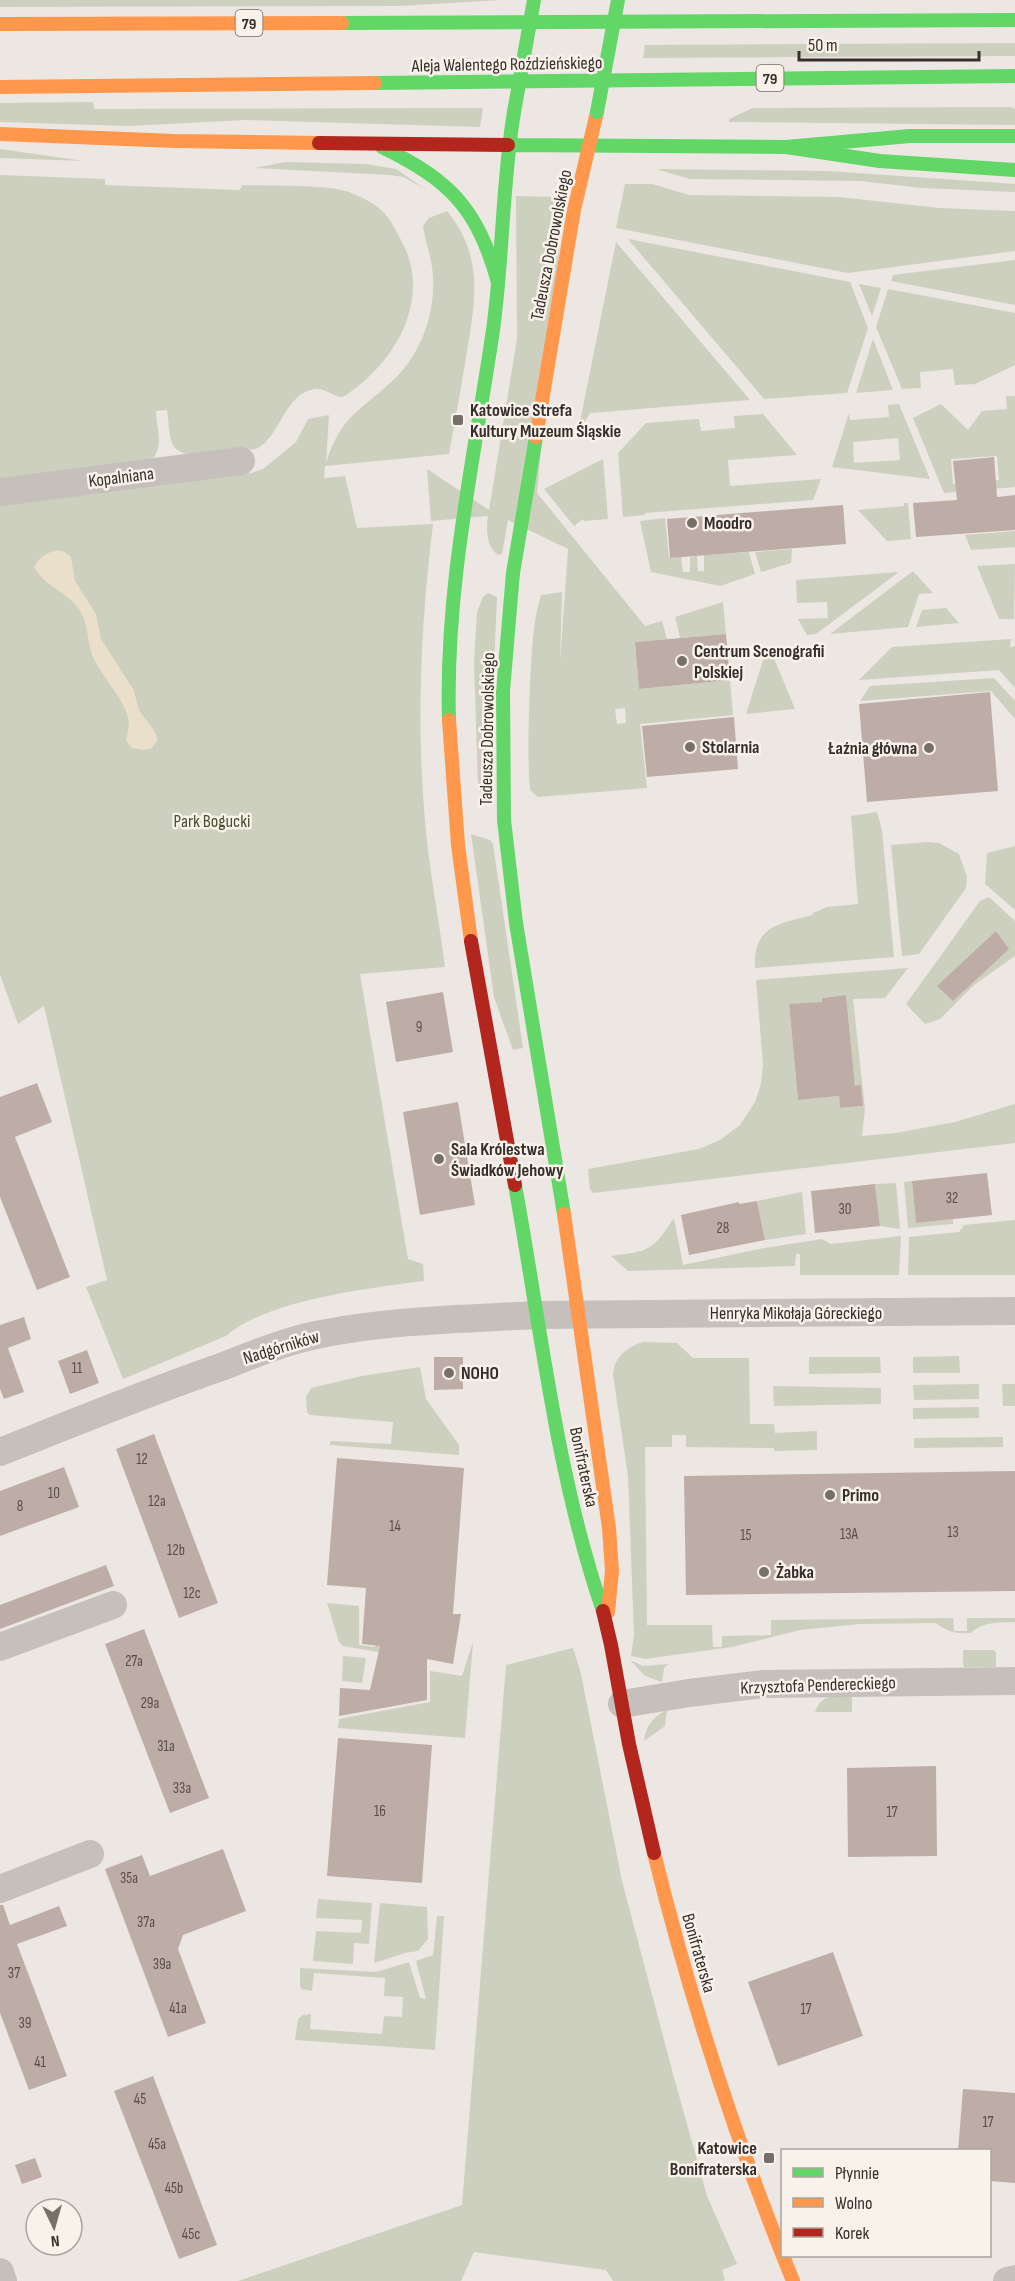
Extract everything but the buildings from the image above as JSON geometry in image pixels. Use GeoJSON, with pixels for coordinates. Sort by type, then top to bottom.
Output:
{"type":"FeatureCollection","features":[{"type":"Feature","properties":{"kind":"street","name":"Tadeusza Dobrowolskiego"},"geometry":{"type":"LineString","coordinates":[[534,0],[508,145],[498,282],[462,517],[452,606],[449,738],[454,818],[480,998],[524,1230],[537,1315]]}},
{"type":"Feature","properties":{"kind":"street","name":"Tadeusza Dobrowolskiego"},"geometry":{"type":"LineString","coordinates":[[577,1315],[563,1209],[516,924],[504,820],[503,691],[513,573],[573,210],[597,112],[618,0]]}},
{"type":"Feature","properties":{"kind":"street","name":"79"},"geometry":{"type":"LineString","coordinates":[[0,24],[1015,20]]}},
{"type":"Feature","properties":{"kind":"street","name":"Aleja Walentego Roździeńskiego"},"geometry":{"type":"LineString","coordinates":[[0,87],[1015,75]]}},
{"type":"Feature","properties":{"kind":"street"},"geometry":{"type":"LineString","coordinates":[[0,134],[187,141],[786,147],[910,136],[1015,136]]}},
{"type":"Feature","properties":{"kind":"street"},"geometry":{"type":"LineString","coordinates":[[374,144],[414,162],[454,195],[474,218],[485,241],[498,282]]}},
{"type":"Feature","properties":{"kind":"street"},"geometry":{"type":"LineString","coordinates":[[786,147],[880,160],[1015,170]]}},
{"type":"Feature","properties":{"kind":"street","name":"Kopalniana"},"geometry":{"type":"LineString","coordinates":[[0,492],[241,461]]}},
{"type":"Feature","properties":{"kind":"street","name":"Henryka Mikołaja Góreckiego"},"geometry":{"type":"LineString","coordinates":[[577,1315],[1015,1311]]}},
{"type":"Feature","properties":{"kind":"street","name":"Bonifraterska"},"geometry":{"type":"LineString","coordinates":[[537,1315],[561,1450],[587,1568],[607,1624],[636,1776],[668,1907],[724,2101],[781,2251]]}},
{"type":"Feature","properties":{"kind":"street","name":"Nadgórników"},"geometry":{"type":"LineString","coordinates":[[0,1452],[192,1377],[314,1335],[382,1323],[479,1316],[577,1315]]}},
{"type":"Feature","properties":{"kind":"street","name":"Bonifraterska"},"geometry":{"type":"LineString","coordinates":[[577,1315],[609,1528],[612,1571],[607,1624]]}},
{"type":"Feature","properties":{"kind":"street"},"geometry":{"type":"LineString","coordinates":[[0,1647],[114,1605]]}},
{"type":"Feature","properties":{"kind":"street","name":"Krzysztofa Pendereckiego"},"geometry":{"type":"LineString","coordinates":[[622,1704],[764,1684],[1015,1681]]}},
{"type":"Feature","properties":{"kind":"street"},"geometry":{"type":"LineString","coordinates":[[0,1889],[90,1854]]}},
{"type":"Feature","properties":{"kind":"street","name":"Bonifraterska"},"geometry":{"type":"LineString","coordinates":[[783,2257],[793,2281]]}},
{"type":"Feature","properties":{"kind":"street"},"geometry":{"type":"LineString","coordinates":[[0,2272],[3,2281]]}},
{"type":"Feature","properties":{"kind":"street"},"geometry":{"type":"LineString","coordinates":[[1007,2281],[1015,2279]]}},
{"type":"Feature","properties":{"kind":"green space"},"geometry":{"type":"Polygon","coordinates":[[[0,0],[501,0],[399,6],[0,7],[0,0]]]}},
{"type":"Feature","properties":{"kind":"green space"},"geometry":{"type":"Polygon","coordinates":[[[1015,43],[1015,56],[643,58],[645,45],[1015,43]]]}},
{"type":"Feature","properties":{"kind":"green space"},"geometry":{"type":"Polygon","coordinates":[[[93,102],[94,109],[483,108],[480,127],[245,120],[128,126],[0,122],[0,103],[93,102]]]}},
{"type":"Feature","properties":{"kind":"green space"},"geometry":{"type":"Polygon","coordinates":[[[1010,107],[1015,109],[1015,125],[729,122],[729,119],[753,108],[1010,107]]]}},
{"type":"Feature","properties":{"kind":"green space"},"geometry":{"type":"Polygon","coordinates":[[[0,149],[84,161],[0,158],[0,149]]]}},
{"type":"Feature","properties":{"kind":"green space"},"geometry":{"type":"Polygon","coordinates":[[[285,162],[365,164],[396,169],[425,189],[403,177],[390,175],[255,168],[285,162]]]}},
{"type":"Feature","properties":{"kind":"green space"},"geometry":{"type":"Polygon","coordinates":[[[656,169],[828,171],[1015,184],[1015,192],[922,188],[860,181],[690,179],[656,169]]]}},
{"type":"Feature","properties":{"kind":"green space"},"geometry":{"type":"Polygon","coordinates":[[[0,175],[105,179],[105,185],[240,190],[242,185],[299,186],[330,188],[351,193],[377,206],[392,224],[402,242],[410,264],[413,286],[410,308],[403,329],[392,349],[361,384],[343,397],[319,389],[305,392],[296,398],[271,435],[256,449],[198,456],[186,454],[177,450],[172,443],[167,410],[156,411],[159,443],[151,460],[0,481],[0,175]]]}},
{"type":"Feature","properties":{"kind":"green space"},"geometry":{"type":"Polygon","coordinates":[[[625,184],[652,184],[689,195],[839,197],[940,208],[1015,211],[1015,251],[848,273],[616,228],[625,184]]]}},
{"type":"Feature","properties":{"kind":"green space"},"geometry":{"type":"Polygon","coordinates":[[[516,196],[564,197],[537,493],[645,626],[662,621],[667,639],[635,642],[639,689],[730,680],[733,715],[640,724],[647,788],[538,797],[530,790],[528,750],[530,683],[536,617],[541,595],[562,592],[560,662],[568,549],[508,520],[502,554],[498,555],[489,542],[488,516],[431,521],[427,469],[489,510],[517,339],[516,196]],[[625,708],[615,709],[617,724],[626,723],[625,708]]]}},
{"type":"Feature","properties":{"kind":"green space","name":"Park Bogucki"},"geometry":{"type":"Polygon","coordinates":[[[447,211],[459,228],[467,246],[474,281],[472,318],[449,454],[325,466],[324,478],[345,476],[357,528],[433,524],[425,598],[421,672],[422,784],[427,839],[445,967],[360,974],[408,1259],[423,1264],[424,1281],[348,1292],[266,1313],[226,1336],[123,1379],[86,1287],[107,1280],[44,1006],[18,1024],[0,975],[0,505],[251,473],[263,469],[296,442],[308,419],[329,415],[326,463],[337,436],[351,417],[401,372],[419,345],[430,314],[433,283],[423,226],[429,218],[447,211]]]}},
{"type":"Feature","properties":{"kind":"green space"},"geometry":{"type":"Polygon","coordinates":[[[628,239],[850,282],[868,328],[847,393],[764,399],[628,239]]]}},
{"type":"Feature","properties":{"kind":"green space"},"geometry":{"type":"Polygon","coordinates":[[[616,242],[750,400],[590,413],[582,427],[579,427],[616,242]]]}},
{"type":"Feature","properties":{"kind":"green space"},"geometry":{"type":"Polygon","coordinates":[[[1015,260],[1015,305],[891,281],[893,275],[1015,260]]]}},
{"type":"Feature","properties":{"kind":"green space"},"geometry":{"type":"Polygon","coordinates":[[[859,284],[881,288],[872,316],[859,284]]]}},
{"type":"Feature","properties":{"kind":"green space"},"geometry":{"type":"Polygon","coordinates":[[[888,289],[1015,313],[1015,365],[975,384],[955,385],[953,369],[920,372],[921,388],[902,389],[876,327],[888,289]]]}},
{"type":"Feature","properties":{"kind":"green space"},"geometry":{"type":"Polygon","coordinates":[[[873,339],[893,390],[856,393],[873,339]]]}},
{"type":"Feature","properties":{"kind":"green space"},"geometry":{"type":"Polygon","coordinates":[[[1006,396],[1015,396],[1015,487],[944,493],[913,418],[941,404],[968,430],[982,411],[1007,409],[1006,396]],[[997,456],[951,459],[953,484],[999,480],[997,456]]]}},
{"type":"Feature","properties":{"kind":"green space"},"geometry":{"type":"Polygon","coordinates":[[[899,404],[930,479],[832,467],[849,413],[850,420],[889,417],[888,405],[899,404]],[[898,438],[853,442],[854,463],[900,460],[898,438]]]}},
{"type":"Feature","properties":{"kind":"green space"},"geometry":{"type":"Polygon","coordinates":[[[763,414],[797,455],[728,460],[730,486],[821,479],[813,500],[645,513],[645,515],[623,517],[618,453],[646,423],[699,419],[701,431],[735,428],[734,416],[763,414]]]}},
{"type":"Feature","properties":{"kind":"green space"},"geometry":{"type":"Polygon","coordinates":[[[603,459],[608,519],[584,521],[583,519],[574,526],[544,489],[603,459]]]}},
{"type":"Feature","properties":{"kind":"green space"},"geometry":{"type":"Polygon","coordinates":[[[904,503],[908,503],[911,539],[887,541],[858,510],[904,506],[904,503]]]}},
{"type":"Feature","properties":{"kind":"green space"},"geometry":{"type":"Polygon","coordinates":[[[665,518],[669,558],[681,557],[683,572],[690,572],[690,557],[697,556],[698,571],[704,571],[704,555],[749,552],[755,574],[720,586],[651,572],[640,521],[665,518]]]}},
{"type":"Feature","properties":{"kind":"green space"},"geometry":{"type":"Polygon","coordinates":[[[1015,531],[1015,547],[971,550],[965,535],[1015,531]]]}},
{"type":"Feature","properties":{"kind":"green space"},"geometry":{"type":"Polygon","coordinates":[[[792,549],[791,563],[761,572],[755,552],[792,549]]]}},
{"type":"Feature","properties":{"kind":"green space"},"geometry":{"type":"Polygon","coordinates":[[[1015,564],[1014,619],[999,619],[977,566],[1015,564]]]}},
{"type":"Feature","properties":{"kind":"green space"},"geometry":{"type":"Polygon","coordinates":[[[913,571],[933,593],[919,594],[908,627],[830,634],[913,571]]]}},
{"type":"Feature","properties":{"kind":"green space"},"geometry":{"type":"Polygon","coordinates":[[[899,572],[816,634],[807,635],[798,619],[828,618],[827,602],[797,603],[796,580],[899,572]]]}},
{"type":"Feature","properties":{"kind":"green space"},"geometry":{"type":"Polygon","coordinates":[[[488,593],[497,597],[488,803],[484,801],[478,785],[474,663],[477,612],[483,597],[488,593]]]}},
{"type":"Feature","properties":{"kind":"green space"},"geometry":{"type":"Polygon","coordinates":[[[723,602],[726,634],[680,638],[675,617],[723,602]]]}},
{"type":"Feature","properties":{"kind":"green space"},"geometry":{"type":"Polygon","coordinates":[[[946,608],[959,623],[916,627],[922,610],[946,608]]]}},
{"type":"Feature","properties":{"kind":"green space"},"geometry":{"type":"Polygon","coordinates":[[[1011,639],[1010,647],[1015,646],[1015,688],[999,670],[859,680],[892,647],[1011,639]]]}},
{"type":"Feature","properties":{"kind":"green space"},"geometry":{"type":"Polygon","coordinates":[[[773,656],[795,709],[746,714],[764,657],[773,656]]]}},
{"type":"Feature","properties":{"kind":"green space"},"geometry":{"type":"Polygon","coordinates":[[[994,678],[1015,701],[1015,719],[991,691],[860,701],[870,686],[994,678]]]}},
{"type":"Feature","properties":{"kind":"green space"},"geometry":{"type":"Polygon","coordinates":[[[877,812],[882,830],[894,957],[755,968],[758,943],[770,929],[813,915],[827,907],[858,904],[851,816],[877,812]]]}},
{"type":"Feature","properties":{"kind":"green space"},"geometry":{"type":"Polygon","coordinates":[[[471,834],[490,840],[493,844],[523,1048],[513,1050],[494,997],[471,834]]]}},
{"type":"Feature","properties":{"kind":"green space"},"geometry":{"type":"Polygon","coordinates":[[[939,843],[959,854],[967,877],[966,888],[919,954],[902,956],[891,845],[939,843]]]}},
{"type":"Feature","properties":{"kind":"green space"},"geometry":{"type":"Polygon","coordinates":[[[1015,846],[1015,910],[985,884],[987,853],[1015,846]]]}},
{"type":"Feature","properties":{"kind":"green space"},"geometry":{"type":"Polygon","coordinates":[[[989,897],[1015,921],[1015,956],[974,985],[940,1019],[925,1024],[906,1004],[980,901],[989,897]]]}},
{"type":"Feature","properties":{"kind":"green space"},"geometry":{"type":"Polygon","coordinates":[[[908,968],[885,998],[853,999],[865,1109],[862,1136],[896,1133],[955,1122],[1015,1104],[1015,1143],[593,1193],[590,1189],[588,1169],[699,1149],[720,1140],[740,1125],[755,1102],[761,1084],[763,1064],[756,980],[908,968]],[[846,995],[822,998],[823,1008],[789,1005],[798,1100],[839,1096],[840,1108],[863,1106],[861,1086],[855,1086],[846,995]]]}},
{"type":"Feature","properties":{"kind":"green space"},"geometry":{"type":"Polygon","coordinates":[[[912,1181],[916,1223],[953,1219],[953,1224],[908,1228],[904,1182],[912,1181]]]}},
{"type":"Feature","properties":{"kind":"green space"},"geometry":{"type":"Polygon","coordinates":[[[896,1183],[900,1229],[880,1226],[875,1184],[896,1183]]]}},
{"type":"Feature","properties":{"kind":"green space"},"geometry":{"type":"Polygon","coordinates":[[[802,1192],[806,1234],[765,1240],[757,1201],[802,1192]]]}},
{"type":"Feature","properties":{"kind":"green space"},"geometry":{"type":"Polygon","coordinates":[[[674,1218],[683,1265],[764,1248],[822,1239],[831,1244],[901,1236],[899,1275],[800,1275],[800,1254],[796,1254],[795,1266],[628,1271],[611,1256],[634,1253],[649,1248],[674,1218]]]}},
{"type":"Feature","properties":{"kind":"green space"},"geometry":{"type":"Polygon","coordinates":[[[1015,1220],[1015,1275],[908,1275],[909,1237],[959,1232],[964,1225],[1015,1220]]]}},
{"type":"Feature","properties":{"kind":"green space"},"geometry":{"type":"Polygon","coordinates":[[[643,1342],[677,1343],[693,1358],[749,1358],[750,1424],[774,1424],[775,1433],[817,1431],[817,1450],[774,1451],[774,1448],[686,1447],[686,1435],[672,1435],[672,1447],[645,1447],[647,1625],[712,1625],[713,1647],[722,1647],[722,1636],[771,1635],[771,1620],[953,1618],[954,1631],[967,1631],[967,1618],[1015,1618],[1015,1622],[986,1625],[971,1633],[956,1633],[936,1623],[860,1624],[800,1630],[732,1647],[645,1659],[631,1656],[634,1634],[628,1476],[613,1375],[616,1363],[622,1354],[643,1342]]]}},
{"type":"Feature","properties":{"kind":"green space"},"geometry":{"type":"Polygon","coordinates":[[[959,1356],[960,1373],[913,1373],[913,1357],[959,1356]]]}},
{"type":"Feature","properties":{"kind":"green space"},"geometry":{"type":"Polygon","coordinates":[[[809,1357],[880,1357],[881,1373],[809,1374],[809,1357]]]}},
{"type":"Feature","properties":{"kind":"green space"},"geometry":{"type":"Polygon","coordinates":[[[420,1367],[426,1399],[459,1445],[459,1455],[330,1445],[333,1441],[391,1444],[393,1422],[310,1415],[307,1412],[306,1397],[311,1388],[362,1376],[420,1367]]]}},
{"type":"Feature","properties":{"kind":"green space"},"geometry":{"type":"Polygon","coordinates":[[[979,1384],[979,1399],[914,1400],[913,1385],[979,1384]]]}},
{"type":"Feature","properties":{"kind":"green space"},"geometry":{"type":"Polygon","coordinates":[[[1002,1384],[1015,1384],[1015,1406],[1003,1406],[1002,1384]]]}},
{"type":"Feature","properties":{"kind":"green space"},"geometry":{"type":"Polygon","coordinates":[[[773,1386],[881,1388],[881,1404],[774,1406],[773,1386]]]}},
{"type":"Feature","properties":{"kind":"green space"},"geometry":{"type":"Polygon","coordinates":[[[979,1407],[979,1418],[913,1419],[913,1408],[979,1407]]]}},
{"type":"Feature","properties":{"kind":"green space"},"geometry":{"type":"Polygon","coordinates":[[[1003,1437],[1003,1447],[914,1448],[914,1438],[1003,1437]]]}},
{"type":"Feature","properties":{"kind":"green space"},"geometry":{"type":"Polygon","coordinates":[[[327,1603],[359,1606],[359,1645],[375,1647],[378,1608],[396,1655],[343,1646],[339,1642],[327,1603]]]}},
{"type":"Feature","properties":{"kind":"green space"},"geometry":{"type":"Polygon","coordinates":[[[473,1642],[465,1738],[338,1728],[339,1719],[430,1702],[430,1671],[462,1676],[473,1642]]]}},
{"type":"Feature","properties":{"kind":"green space"},"geometry":{"type":"Polygon","coordinates":[[[573,1648],[581,1674],[622,1881],[672,2070],[707,2196],[737,2264],[722,2270],[725,2280],[723,2281],[613,2281],[606,2270],[474,2252],[461,2281],[238,2281],[462,2205],[506,1665],[573,1648]]]}},
{"type":"Feature","properties":{"kind":"green space"},"geometry":{"type":"Polygon","coordinates":[[[963,1650],[994,1650],[996,1667],[965,1667],[963,1650]]]}},
{"type":"Feature","properties":{"kind":"green space"},"geometry":{"type":"Polygon","coordinates":[[[343,1656],[366,1658],[362,1683],[342,1681],[343,1656]]]}},
{"type":"Feature","properties":{"kind":"green space"},"geometry":{"type":"Polygon","coordinates":[[[630,1660],[643,1666],[669,1664],[664,1668],[662,1682],[645,1676],[630,1660]]]}},
{"type":"Feature","properties":{"kind":"green space"},"geometry":{"type":"Polygon","coordinates":[[[852,1695],[852,1712],[815,1712],[825,1699],[852,1695]]]}},
{"type":"Feature","properties":{"kind":"green space"},"geometry":{"type":"Polygon","coordinates":[[[667,1710],[665,1726],[644,1741],[646,1730],[651,1722],[667,1710]]]}},
{"type":"Feature","properties":{"kind":"green space"},"geometry":{"type":"Polygon","coordinates":[[[318,1899],[372,1903],[369,1944],[354,1943],[353,1964],[313,1961],[316,1931],[361,1933],[362,1920],[316,1918],[318,1899]]]}},
{"type":"Feature","properties":{"kind":"green space"},"geometry":{"type":"Polygon","coordinates":[[[380,1903],[427,1907],[428,1939],[418,1951],[374,1963],[380,1903]]]}},
{"type":"Feature","properties":{"kind":"green space"},"geometry":{"type":"Polygon","coordinates":[[[437,1916],[444,1916],[435,2050],[295,2040],[298,2019],[303,2015],[311,2014],[310,2029],[382,2034],[384,2016],[402,2017],[403,1997],[384,1996],[385,1978],[314,1973],[312,1991],[302,1989],[300,1986],[300,1968],[376,1972],[409,1962],[420,1998],[426,1999],[416,1961],[433,1955],[437,1916]]]}},
{"type":"Feature","properties":{"kind":"sand"},"geometry":{"type":"Polygon","coordinates":[[[57,550],[71,557],[75,581],[96,614],[101,639],[133,689],[140,712],[158,739],[152,748],[143,750],[132,748],[126,741],[129,724],[127,715],[120,699],[92,655],[82,614],[73,602],[44,579],[34,567],[43,556],[57,550]]]}},
{"type":"Feature","properties":{"kind":"traffic: fast"},"geometry":{"type":"LineString","coordinates":[[514,112],[534,0]]}},
{"type":"Feature","properties":{"kind":"traffic: fast"},"geometry":{"type":"LineString","coordinates":[[597,112],[618,0]]}},
{"type":"Feature","properties":{"kind":"traffic: fast"},"geometry":{"type":"LineString","coordinates":[[342,23],[1015,20]]}},
{"type":"Feature","properties":{"kind":"traffic: fast"},"geometry":{"type":"LineString","coordinates":[[375,83],[1015,76]]}},
{"type":"Feature","properties":{"kind":"traffic: fast"},"geometry":{"type":"LineString","coordinates":[[449,720],[449,671],[456,573],[493,330],[514,112]]}},
{"type":"Feature","properties":{"kind":"traffic: fast"},"geometry":{"type":"LineString","coordinates":[[786,147],[910,136],[1015,136]]}},
{"type":"Feature","properties":{"kind":"traffic: fast"},"geometry":{"type":"LineString","coordinates":[[508,145],[786,147],[880,161],[1015,170]]}},
{"type":"Feature","properties":{"kind":"traffic: fast"},"geometry":{"type":"LineString","coordinates":[[382,147],[426,172],[458,200],[481,234],[498,282]]}},
{"type":"Feature","properties":{"kind":"traffic: fast"},"geometry":{"type":"LineString","coordinates":[[536,437],[513,573],[503,691],[504,820],[516,923],[564,1214]]}},
{"type":"Feature","properties":{"kind":"traffic: fast"},"geometry":{"type":"LineString","coordinates":[[515,1185],[561,1454],[573,1507],[603,1611]]}},
{"type":"Feature","properties":{"kind":"traffic: slow"},"geometry":{"type":"LineString","coordinates":[[0,24],[342,23]]}},
{"type":"Feature","properties":{"kind":"traffic: slow"},"geometry":{"type":"LineString","coordinates":[[0,87],[375,83]]}},
{"type":"Feature","properties":{"kind":"traffic: slow"},"geometry":{"type":"LineString","coordinates":[[536,437],[574,210],[597,112]]}},
{"type":"Feature","properties":{"kind":"traffic: slow"},"geometry":{"type":"LineString","coordinates":[[0,134],[175,141],[319,143]]}},
{"type":"Feature","properties":{"kind":"traffic: slow"},"geometry":{"type":"LineString","coordinates":[[449,720],[458,845],[471,941]]}},
{"type":"Feature","properties":{"kind":"traffic: slow"},"geometry":{"type":"LineString","coordinates":[[564,1214],[609,1528],[612,1571],[608,1612]]}},
{"type":"Feature","properties":{"kind":"traffic: slow"},"geometry":{"type":"LineString","coordinates":[[654,1853],[683,1962],[733,2123],[781,2251]]}},
{"type":"Feature","properties":{"kind":"traffic: slow"},"geometry":{"type":"LineString","coordinates":[[783,2257],[793,2281]]}},
{"type":"Feature","properties":{"kind":"traffic: jam"},"geometry":{"type":"LineString","coordinates":[[319,143],[508,145]]}},
{"type":"Feature","properties":{"kind":"traffic: jam"},"geometry":{"type":"LineString","coordinates":[[471,941],[515,1185]]}},
{"type":"Feature","properties":{"kind":"traffic: jam"},"geometry":{"type":"LineString","coordinates":[[603,1611],[629,1744],[654,1853]]}},
{"type":"Feature","properties":{"kind":"place","name":"Katowice Strefa Kultury Muzeum Śląskie"},"geometry":{"type":"Point","coordinates":[458,420]}},
{"type":"Feature","properties":{"kind":"place","name":"Moodro"},"geometry":{"type":"Point","coordinates":[692,523]}},
{"type":"Feature","properties":{"kind":"place","name":"Centrum Scenografii Polskiej"},"geometry":{"type":"Point","coordinates":[682,661]}},
{"type":"Feature","properties":{"kind":"place","name":"Stolarnia"},"geometry":{"type":"Point","coordinates":[690,747]}},
{"type":"Feature","properties":{"kind":"place","name":"Łaźnia główna"},"geometry":{"type":"Point","coordinates":[929,748]}},
{"type":"Feature","properties":{"kind":"place","name":"Sala Królestwa Świadków Jehowy"},"geometry":{"type":"Point","coordinates":[439,1159]}},
{"type":"Feature","properties":{"kind":"place","name":"NOHO"},"geometry":{"type":"Point","coordinates":[449,1373]}},
{"type":"Feature","properties":{"kind":"place","name":"Primo"},"geometry":{"type":"Point","coordinates":[830,1495]}},
{"type":"Feature","properties":{"kind":"place","name":"Żabka"},"geometry":{"type":"Point","coordinates":[764,1572]}},
{"type":"Feature","properties":{"kind":"place","name":"Katowice Bonifraterska"},"geometry":{"type":"Point","coordinates":[769,2158]}}]}
